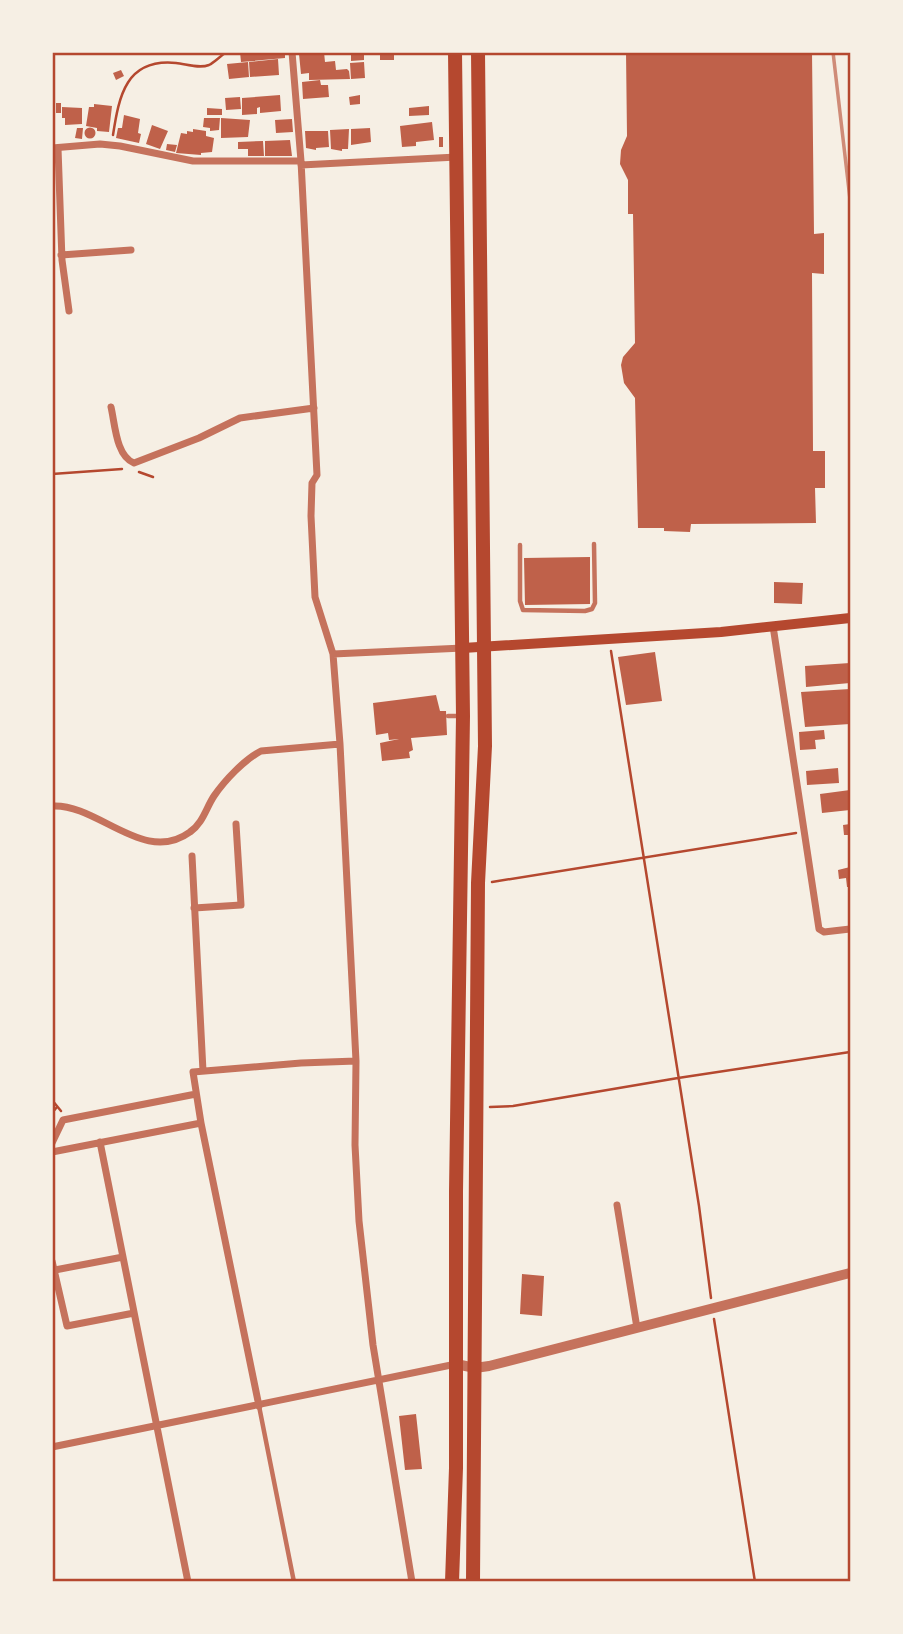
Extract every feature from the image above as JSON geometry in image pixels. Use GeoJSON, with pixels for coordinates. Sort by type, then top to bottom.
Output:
{"type":"FeatureCollection","features":[{"type":"Feature","properties":{"kind":"highway"},"geometry":{"type":"LineString","coordinates":[[452,1581],[456,1468],[456,1191],[463,716],[456,52]]}},
{"type":"Feature","properties":{"kind":"highway"},"geometry":{"type":"LineString","coordinates":[[473,1581],[478,885],[485,746],[478,52]]}},
{"type":"Feature","properties":{"kind":"main road"},"geometry":{"type":"LineString","coordinates":[[463,648],[721,632],[850,618]]}},
{"type":"Feature","properties":{"kind":"street"},"geometry":{"type":"LineString","coordinates":[[292,52],[301,163],[317,475],[312,482],[311,516],[315,597],[333,654],[340,744],[356,1061],[355,1145],[359,1221],[371,1332],[412,1581]]}},
{"type":"Feature","properties":{"kind":"street"},"geometry":{"type":"LineString","coordinates":[[69,311],[61,255],[55,148],[112,145],[193,161],[301,163],[458,157]]}},
{"type":"Feature","properties":{"kind":"street"},"geometry":{"type":"LineString","coordinates":[[61,255],[131,250]]}},
{"type":"Feature","properties":{"kind":"street"},"geometry":{"type":"LineString","coordinates":[[111,407],[122,452],[126,459],[134,463],[199,438],[240,418],[314,408]]}},
{"type":"Feature","properties":{"kind":"street"},"geometry":{"type":"LineString","coordinates":[[773,626],[819,929],[824,932],[850,929]]}},
{"type":"Feature","properties":{"kind":"street"},"geometry":{"type":"LineString","coordinates":[[333,654],[392,649],[463,648]]}},
{"type":"Feature","properties":{"kind":"street"},"geometry":{"type":"LineString","coordinates":[[52,806],[77,809],[124,834],[150,841],[175,839],[194,829],[216,793],[261,751],[340,744]]}},
{"type":"Feature","properties":{"kind":"street"},"geometry":{"type":"LineString","coordinates":[[194,908],[242,905],[236,824]]}},
{"type":"Feature","properties":{"kind":"street"},"geometry":{"type":"LineString","coordinates":[[192,856],[203,1071]]}},
{"type":"Feature","properties":{"kind":"street"},"geometry":{"type":"LineString","coordinates":[[260,1406],[201,1123],[193,1072],[356,1061]]}},
{"type":"Feature","properties":{"kind":"street"},"geometry":{"type":"LineString","coordinates":[[52,1143],[64,1120],[108,1109],[196,1094]]}},
{"type":"Feature","properties":{"kind":"street"},"geometry":{"type":"LineString","coordinates":[[52,1152],[201,1123]]}},
{"type":"Feature","properties":{"kind":"street"},"geometry":{"type":"LineString","coordinates":[[100,1142],[188,1581]]}},
{"type":"Feature","properties":{"kind":"street"},"geometry":{"type":"LineString","coordinates":[[618,1205],[637,1328]]}},
{"type":"Feature","properties":{"kind":"street"},"geometry":{"type":"LineString","coordinates":[[55,1270],[123,1257]]}},
{"type":"Feature","properties":{"kind":"street"},"geometry":{"type":"LineString","coordinates":[[52,1261],[67,1326],[134,1313]]}},
{"type":"Feature","properties":{"kind":"street"},"geometry":{"type":"LineString","coordinates":[[52,1447],[456,1364],[475,1368],[850,1273]]}},
{"type":"Feature","properties":{"kind":"street"},"geometry":{"type":"LineString","coordinates":[[52,1308],[62,1306]]}},
{"type":"Feature","properties":{"kind":"lane"},"geometry":{"type":"LineString","coordinates":[[520,545],[520,601],[523,610],[585,611],[592,609],[595,603],[594,544]]}},
{"type":"Feature","properties":{"kind":"lane"},"geometry":{"type":"LineString","coordinates":[[448,716],[463,716]]}},
{"type":"Feature","properties":{"kind":"lane"},"geometry":{"type":"LineString","coordinates":[[260,1406],[294,1581]]}},
{"type":"Feature","properties":{"kind":"path"},"geometry":{"type":"LineString","coordinates":[[112,145],[122,93],[135,73],[169,62],[207,66],[227,52]]}},
{"type":"Feature","properties":{"kind":"path"},"geometry":{"type":"LineString","coordinates":[[52,474],[124,469]]}},
{"type":"Feature","properties":{"kind":"path"},"geometry":{"type":"LineString","coordinates":[[132,470],[153,477]]}},
{"type":"Feature","properties":{"kind":"path"},"geometry":{"type":"LineString","coordinates":[[606,638],[611,648],[755,1581]]}},
{"type":"Feature","properties":{"kind":"path"},"geometry":{"type":"LineString","coordinates":[[478,885],[804,831]]}},
{"type":"Feature","properties":{"kind":"path"},"geometry":{"type":"LineString","coordinates":[[476,1108],[513,1107],[850,1052]]}},
{"type":"Feature","properties":{"kind":"path"},"geometry":{"type":"LineString","coordinates":[[52,1100],[64,1120]]}},
{"type":"Feature","properties":{"kind":"path"},"geometry":{"type":"LineString","coordinates":[[52,1113],[57,1107]]}},
{"type":"Feature","properties":{"kind":"building"},"geometry":{"type":"Polygon","coordinates":[[[240,52],[285,52],[285,58],[241,62],[240,52]]]}},
{"type":"Feature","properties":{"kind":"building"},"geometry":{"type":"Polygon","coordinates":[[[324,52],[325,62],[335,61],[336,70],[347,69],[350,79],[309,80],[309,73],[301,74],[299,54],[324,52]]]}},
{"type":"Feature","properties":{"kind":"building"},"geometry":{"type":"Polygon","coordinates":[[[344,52],[364,52],[364,60],[351,61],[351,55],[345,55],[344,52]]]}},
{"type":"Feature","properties":{"kind":"building"},"geometry":{"type":"Polygon","coordinates":[[[380,52],[394,52],[394,60],[380,60],[380,52]]]}},
{"type":"Feature","properties":{"kind":"building"},"geometry":{"type":"Polygon","coordinates":[[[626,52],[812,52],[814,234],[824,233],[824,274],[812,273],[813,451],[825,451],[825,488],[815,488],[816,523],[691,524],[690,532],[638,528],[635,398],[624,383],[621,365],[623,357],[635,343],[633,214],[628,214],[628,180],[620,164],[621,150],[627,136],[626,52]]]}},
{"type":"Feature","properties":{"kind":"building"},"geometry":{"type":"Polygon","coordinates":[[[278,59],[279,75],[250,77],[249,62],[278,59]]]}},
{"type":"Feature","properties":{"kind":"building"},"geometry":{"type":"Polygon","coordinates":[[[248,62],[249,77],[229,79],[227,64],[248,62]]]}},
{"type":"Feature","properties":{"kind":"building"},"geometry":{"type":"Polygon","coordinates":[[[364,62],[365,78],[351,79],[350,63],[364,62]]]}},
{"type":"Feature","properties":{"kind":"building"},"geometry":{"type":"Polygon","coordinates":[[[121,70],[124,76],[116,80],[113,73],[121,70]]]}},
{"type":"Feature","properties":{"kind":"building"},"geometry":{"type":"Polygon","coordinates":[[[320,80],[321,85],[328,85],[329,97],[303,99],[302,82],[320,80]]]}},
{"type":"Feature","properties":{"kind":"building"},"geometry":{"type":"Polygon","coordinates":[[[280,95],[281,111],[260,113],[260,107],[257,108],[257,114],[242,115],[242,98],[280,95]]]}},
{"type":"Feature","properties":{"kind":"building"},"geometry":{"type":"Polygon","coordinates":[[[360,95],[360,104],[350,105],[349,97],[360,95]]]}},
{"type":"Feature","properties":{"kind":"building"},"geometry":{"type":"Polygon","coordinates":[[[240,97],[241,109],[226,110],[225,98],[240,97]]]}},
{"type":"Feature","properties":{"kind":"building"},"geometry":{"type":"Polygon","coordinates":[[[56,103],[61,103],[61,113],[56,113],[56,103]]]}},
{"type":"Feature","properties":{"kind":"building"},"geometry":{"type":"Polygon","coordinates":[[[94,104],[112,106],[109,132],[86,126],[89,107],[94,107],[94,104]]]}},
{"type":"Feature","properties":{"kind":"building"},"geometry":{"type":"Polygon","coordinates":[[[429,106],[429,115],[409,116],[409,108],[429,106]]]}},
{"type":"Feature","properties":{"kind":"building"},"geometry":{"type":"Polygon","coordinates":[[[62,107],[82,108],[82,124],[65,125],[62,107]]]}},
{"type":"Feature","properties":{"kind":"building"},"geometry":{"type":"Polygon","coordinates":[[[207,108],[222,109],[222,115],[207,115],[207,108]]]}},
{"type":"Feature","properties":{"kind":"building"},"geometry":{"type":"Polygon","coordinates":[[[124,115],[140,119],[139,143],[116,138],[118,128],[122,128],[124,115]]]}},
{"type":"Feature","properties":{"kind":"building"},"geometry":{"type":"Polygon","coordinates":[[[204,118],[220,118],[219,130],[210,131],[210,128],[203,127],[204,118]]]}},
{"type":"Feature","properties":{"kind":"building"},"geometry":{"type":"Polygon","coordinates":[[[221,118],[250,120],[248,137],[221,138],[221,118]]]}},
{"type":"Feature","properties":{"kind":"building"},"geometry":{"type":"Polygon","coordinates":[[[292,119],[293,132],[276,133],[275,120],[292,119]]]}},
{"type":"Feature","properties":{"kind":"building"},"geometry":{"type":"Polygon","coordinates":[[[432,122],[434,140],[402,147],[400,126],[432,122]]]}},
{"type":"Feature","properties":{"kind":"building"},"geometry":{"type":"Polygon","coordinates":[[[152,125],[168,131],[160,149],[146,144],[152,125]]]}},
{"type":"Feature","properties":{"kind":"building"},"geometry":{"type":"Polygon","coordinates":[[[77,128],[83,128],[82,139],[75,138],[77,128]]]}},
{"type":"Feature","properties":{"kind":"building"},"geometry":{"type":"Polygon","coordinates":[[[90,128],[94,129],[94,137],[90,138],[86,137],[85,133],[86,129],[90,128]]]}},
{"type":"Feature","properties":{"kind":"building"},"geometry":{"type":"Polygon","coordinates":[[[370,128],[371,142],[351,145],[351,129],[370,128]]]}},
{"type":"Feature","properties":{"kind":"building"},"geometry":{"type":"Polygon","coordinates":[[[193,129],[206,131],[206,136],[214,138],[212,152],[201,155],[176,153],[181,133],[193,132],[193,129]]]}},
{"type":"Feature","properties":{"kind":"building"},"geometry":{"type":"Polygon","coordinates":[[[349,129],[348,149],[331,149],[330,130],[349,129]]]}},
{"type":"Feature","properties":{"kind":"building"},"geometry":{"type":"Polygon","coordinates":[[[305,131],[328,131],[329,147],[316,150],[306,148],[305,131]]]}},
{"type":"Feature","properties":{"kind":"building"},"geometry":{"type":"Polygon","coordinates":[[[439,137],[443,137],[443,147],[439,147],[439,137]]]}},
{"type":"Feature","properties":{"kind":"building"},"geometry":{"type":"Polygon","coordinates":[[[290,140],[292,156],[265,156],[265,141],[290,140]]]}},
{"type":"Feature","properties":{"kind":"building"},"geometry":{"type":"Polygon","coordinates":[[[263,141],[264,156],[248,156],[248,149],[238,149],[238,142],[263,141]]]}},
{"type":"Feature","properties":{"kind":"building"},"geometry":{"type":"Polygon","coordinates":[[[167,144],[177,145],[175,152],[166,150],[167,144]]]}},
{"type":"Feature","properties":{"kind":"building"},"geometry":{"type":"Polygon","coordinates":[[[590,557],[590,604],[525,605],[524,558],[590,557]]]}},
{"type":"Feature","properties":{"kind":"building"},"geometry":{"type":"Polygon","coordinates":[[[774,582],[803,583],[802,604],[774,603],[774,582]]]}},
{"type":"Feature","properties":{"kind":"building"},"geometry":{"type":"Polygon","coordinates":[[[655,652],[662,701],[626,705],[618,657],[655,652]]]}},
{"type":"Feature","properties":{"kind":"building"},"geometry":{"type":"Polygon","coordinates":[[[850,663],[850,683],[806,687],[805,666],[850,663]]]}},
{"type":"Feature","properties":{"kind":"building"},"geometry":{"type":"Polygon","coordinates":[[[850,689],[850,724],[805,727],[801,692],[850,689]]]}},
{"type":"Feature","properties":{"kind":"building"},"geometry":{"type":"Polygon","coordinates":[[[436,695],[440,711],[446,711],[447,735],[411,738],[413,750],[409,752],[410,758],[382,761],[380,743],[399,739],[389,740],[388,733],[376,735],[373,703],[436,695]]]}},
{"type":"Feature","properties":{"kind":"building"},"geometry":{"type":"Polygon","coordinates":[[[824,730],[825,739],[815,740],[816,749],[800,750],[799,732],[824,730]]]}},
{"type":"Feature","properties":{"kind":"building"},"geometry":{"type":"Polygon","coordinates":[[[838,768],[839,783],[807,785],[806,771],[838,768]]]}},
{"type":"Feature","properties":{"kind":"building"},"geometry":{"type":"Polygon","coordinates":[[[850,790],[850,810],[822,813],[820,794],[850,790]]]}},
{"type":"Feature","properties":{"kind":"building"},"geometry":{"type":"Polygon","coordinates":[[[850,824],[850,835],[844,835],[843,825],[850,824]]]}},
{"type":"Feature","properties":{"kind":"building"},"geometry":{"type":"Polygon","coordinates":[[[850,867],[850,887],[847,887],[846,878],[839,879],[838,870],[850,867]]]}},
{"type":"Feature","properties":{"kind":"building"},"geometry":{"type":"Polygon","coordinates":[[[522,1274],[544,1276],[542,1316],[520,1314],[522,1274]]]}},
{"type":"Feature","properties":{"kind":"building"},"geometry":{"type":"Polygon","coordinates":[[[416,1414],[422,1469],[405,1470],[399,1416],[416,1414]]]}},
{"type":"Feature","properties":{"kind":"railway"},"geometry":{"type":"LineString","coordinates":[[833,52],[850,199]]}}]}
